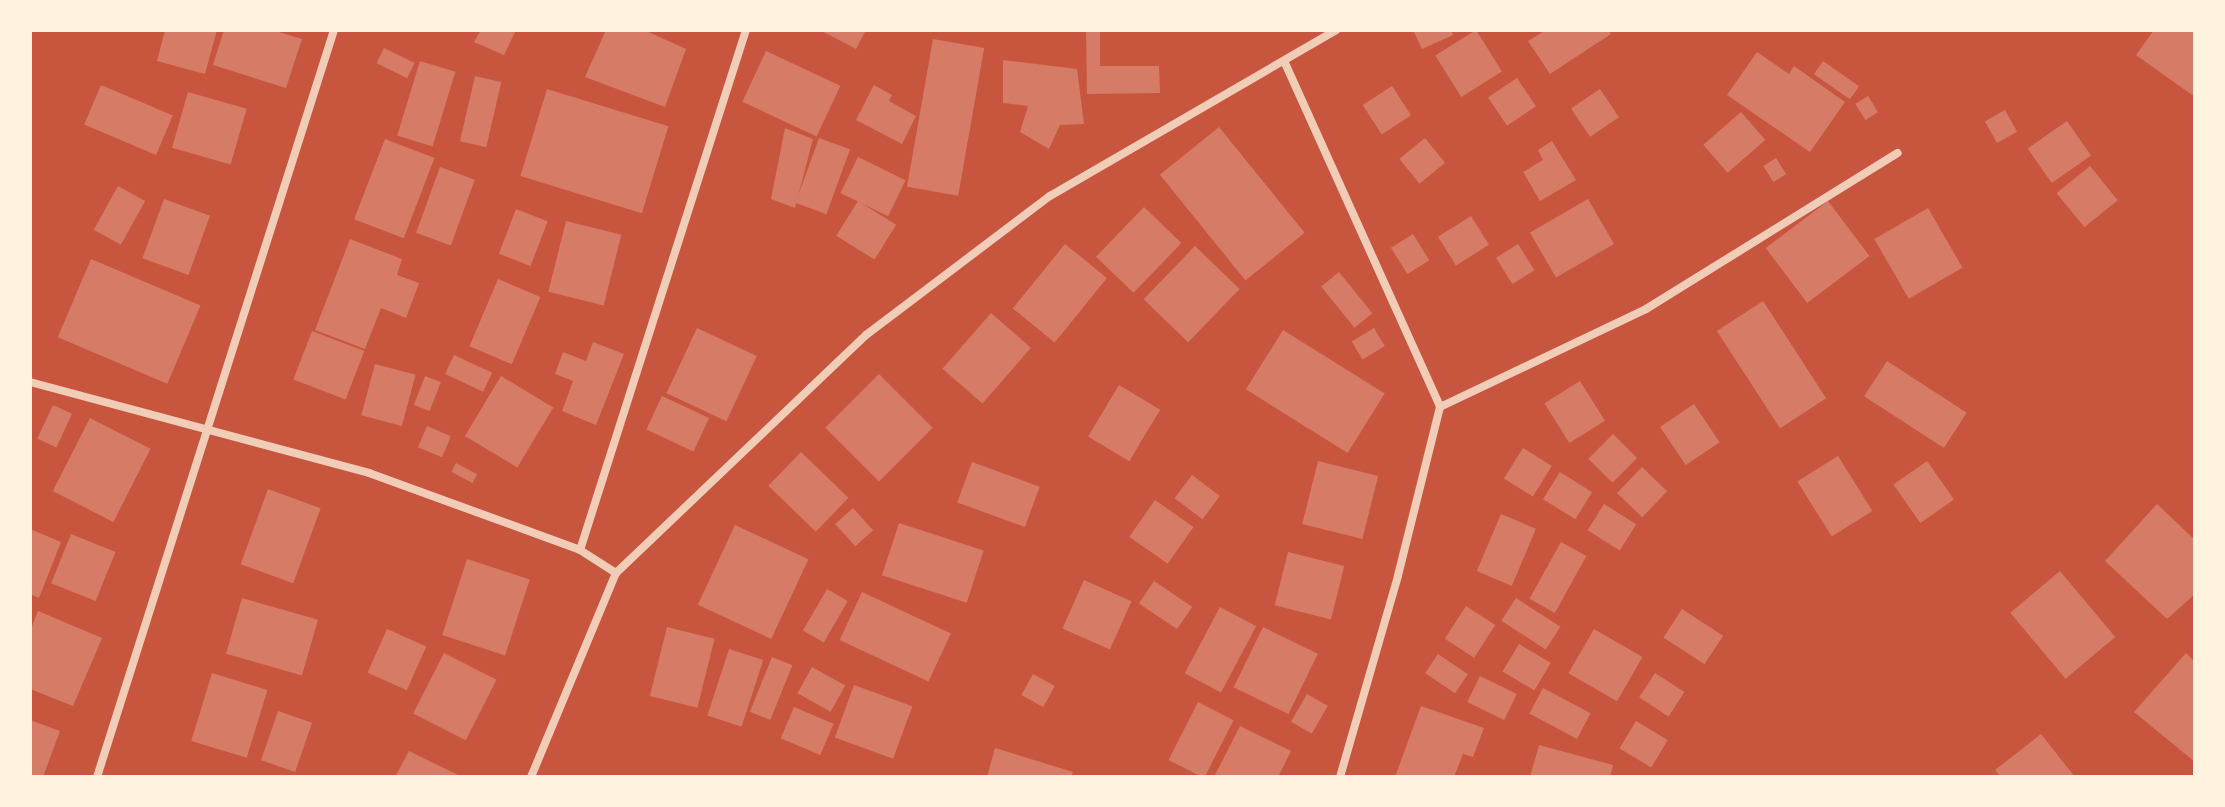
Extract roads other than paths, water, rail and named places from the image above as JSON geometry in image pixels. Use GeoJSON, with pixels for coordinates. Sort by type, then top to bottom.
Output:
{"type":"FeatureCollection","features":[{"type":"Feature","properties":{"kind":"street"},"geometry":{"type":"LineString","coordinates":[[97,777],[334,30]]}},
{"type":"Feature","properties":{"kind":"street"},"geometry":{"type":"LineString","coordinates":[[580,550],[746,30]]}},
{"type":"Feature","properties":{"kind":"street"},"geometry":{"type":"LineString","coordinates":[[531,777],[616,573],[866,335],[1050,196],[1285,63],[1336,30]]}},
{"type":"Feature","properties":{"kind":"street"},"geometry":{"type":"LineString","coordinates":[[1285,63],[1440,407],[1398,576],[1340,777]]}},
{"type":"Feature","properties":{"kind":"street"},"geometry":{"type":"LineString","coordinates":[[1440,407],[1646,309],[1898,153]]}},
{"type":"Feature","properties":{"kind":"street"},"geometry":{"type":"LineString","coordinates":[[30,382],[208,427],[369,473],[580,550],[616,573]]}}]}
